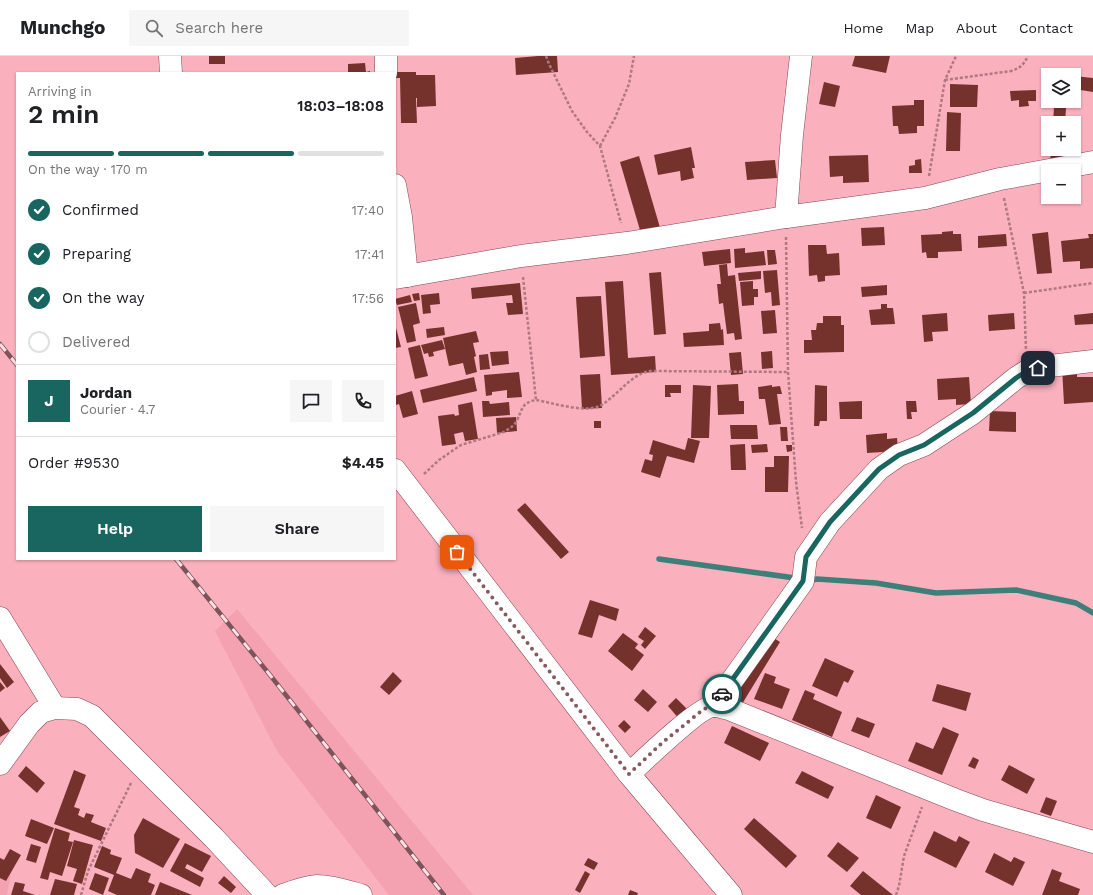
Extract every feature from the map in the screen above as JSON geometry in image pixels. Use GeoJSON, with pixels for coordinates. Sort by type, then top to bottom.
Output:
{"type":"FeatureCollection","features":[{"type":"Feature","properties":{"kind":"street"},"geometry":{"type":"LineString","coordinates":[[170,56],[171,72]]}},
{"type":"Feature","properties":{"kind":"street"},"geometry":{"type":"LineString","coordinates":[[386,56],[386,72]]}},
{"type":"Feature","properties":{"kind":"street"},"geometry":{"type":"LineString","coordinates":[[786,217],[792,135],[801,56]]}},
{"type":"Feature","properties":{"kind":"street"},"geometry":{"type":"LineString","coordinates":[[396,190],[401,217],[401,277],[521,256],[627,243],[786,217],[926,198],[1000,179],[1093,162]]}},
{"type":"Feature","properties":{"kind":"street"},"geometry":{"type":"LineString","coordinates":[[714,706],[803,581],[806,557],[830,522],[879,469],[899,455],[924,445],[973,413],[1016,378],[1027,371],[1050,366],[1093,361]]}},
{"type":"Feature","properties":{"kind":"street"},"geometry":{"type":"LineString","coordinates":[[396,471],[629,774],[731,895]]}},
{"type":"Feature","properties":{"kind":"street"},"geometry":{"type":"LineString","coordinates":[[0,618],[55,708]]}},
{"type":"Feature","properties":{"kind":"street"},"geometry":{"type":"LineString","coordinates":[[629,774],[663,742],[704,709],[714,706],[729,709],[928,790],[984,810],[1093,842]]}},
{"type":"Feature","properties":{"kind":"street"},"geometry":{"type":"LineString","coordinates":[[0,764],[29,724],[41,712],[55,708],[77,708],[92,716],[214,838],[267,895]]}},
{"type":"Feature","properties":{"kind":"street"},"geometry":{"type":"LineString","coordinates":[[283,895],[299,889],[317,886],[344,890],[361,895]]}},
{"type":"Feature","properties":{"kind":"path"},"geometry":{"type":"LineString","coordinates":[[546,56],[572,111],[587,132],[600,146],[627,243]]}},
{"type":"Feature","properties":{"kind":"path"},"geometry":{"type":"LineString","coordinates":[[600,146],[615,118],[629,84],[634,56]]}},
{"type":"Feature","properties":{"kind":"path"},"geometry":{"type":"LineString","coordinates":[[926,198],[944,80],[956,56]]}},
{"type":"Feature","properties":{"kind":"path"},"geometry":{"type":"LineString","coordinates":[[944,80],[1011,71],[1018,69],[1028,56]]}},
{"type":"Feature","properties":{"kind":"path"},"geometry":{"type":"LineString","coordinates":[[1000,179],[1024,293],[1027,371]]}},
{"type":"Feature","properties":{"kind":"path"},"geometry":{"type":"LineString","coordinates":[[786,217],[788,372],[796,482],[806,557]]}},
{"type":"Feature","properties":{"kind":"path"},"geometry":{"type":"LineString","coordinates":[[521,256],[536,400]]}},
{"type":"Feature","properties":{"kind":"path"},"geometry":{"type":"LineString","coordinates":[[1024,293],[1093,283]]}},
{"type":"Feature","properties":{"kind":"path"},"geometry":{"type":"LineString","coordinates":[[410,490],[428,468],[464,443],[504,432],[509,429],[516,421],[526,403],[536,400],[584,409],[598,407],[604,404],[638,375],[650,371],[788,372]]}},
{"type":"Feature","properties":{"kind":"path"},"geometry":{"type":"LineString","coordinates":[[81,895],[88,871],[140,765]]}},
{"type":"Feature","properties":{"kind":"path"},"geometry":{"type":"LineString","coordinates":[[896,895],[904,856],[928,790]]}},
{"type":"Feature","properties":{"kind":"shaded area"},"geometry":{"type":"Polygon","coordinates":[[[237,609],[473,895],[389,895],[277,751],[215,631],[237,609]]]}},
{"type":"Feature","properties":{"kind":"shaded area"},"geometry":{"type":"Polygon","coordinates":[[[0,857],[13,863],[7,895],[0,895],[0,857]]]}},
{"type":"Feature","properties":{"kind":"building"},"geometry":{"type":"Polygon","coordinates":[[[209,56],[225,56],[225,64],[209,64],[209,56]]]}},
{"type":"Feature","properties":{"kind":"building"},"geometry":{"type":"Polygon","coordinates":[[[557,56],[558,72],[516,75],[515,58],[557,56]]]}},
{"type":"Feature","properties":{"kind":"building"},"geometry":{"type":"Polygon","coordinates":[[[855,56],[890,56],[886,73],[852,66],[855,56]]]}},
{"type":"Feature","properties":{"kind":"building"},"geometry":{"type":"Polygon","coordinates":[[[365,63],[366,72],[348,72],[348,64],[365,63]]]}},
{"type":"Feature","properties":{"kind":"building"},"geometry":{"type":"Polygon","coordinates":[[[396,72],[416,72],[416,75],[435,75],[436,106],[417,107],[416,98],[417,123],[401,123],[400,78],[396,78],[396,72]]]}},
{"type":"Feature","properties":{"kind":"building"},"geometry":{"type":"Polygon","coordinates":[[[1081,77],[1093,78],[1093,92],[1081,90],[1081,77]]]}},
{"type":"Feature","properties":{"kind":"building"},"geometry":{"type":"Polygon","coordinates":[[[824,82],[840,86],[835,107],[819,104],[824,82]]]}},
{"type":"Feature","properties":{"kind":"building"},"geometry":{"type":"Polygon","coordinates":[[[950,84],[978,85],[977,107],[950,107],[950,84]]]}},
{"type":"Feature","properties":{"kind":"building"},"geometry":{"type":"Polygon","coordinates":[[[1036,90],[1036,101],[1028,101],[1029,106],[1019,107],[1019,100],[1011,101],[1010,91],[1036,90]]]}},
{"type":"Feature","properties":{"kind":"building"},"geometry":{"type":"Polygon","coordinates":[[[914,100],[924,100],[924,126],[917,126],[917,133],[899,134],[898,126],[893,126],[892,106],[914,105],[914,100]]]}},
{"type":"Feature","properties":{"kind":"building"},"geometry":{"type":"Polygon","coordinates":[[[1054,108],[1066,108],[1065,116],[1053,116],[1054,108]]]}},
{"type":"Feature","properties":{"kind":"building"},"geometry":{"type":"Polygon","coordinates":[[[947,112],[961,113],[960,151],[946,151],[947,112]]]}},
{"type":"Feature","properties":{"kind":"building"},"geometry":{"type":"Polygon","coordinates":[[[691,147],[695,168],[692,168],[694,178],[681,181],[680,171],[658,175],[654,155],[691,147]]]}},
{"type":"Feature","properties":{"kind":"building"},"geometry":{"type":"Polygon","coordinates":[[[868,155],[869,182],[843,183],[843,176],[830,177],[829,156],[868,155]]]}},
{"type":"Feature","properties":{"kind":"building"},"geometry":{"type":"Polygon","coordinates":[[[639,156],[661,231],[642,237],[620,162],[639,156]]]}},
{"type":"Feature","properties":{"kind":"building"},"geometry":{"type":"Polygon","coordinates":[[[1051,156],[1063,156],[1062,164],[1050,164],[1051,156]]]}},
{"type":"Feature","properties":{"kind":"building"},"geometry":{"type":"Polygon","coordinates":[[[921,159],[922,173],[909,173],[909,166],[915,165],[915,160],[921,159]]]}},
{"type":"Feature","properties":{"kind":"building"},"geometry":{"type":"Polygon","coordinates":[[[775,160],[777,178],[747,180],[745,162],[775,160]]]}},
{"type":"Feature","properties":{"kind":"building"},"geometry":{"type":"Polygon","coordinates":[[[884,227],[885,245],[862,246],[861,228],[884,227]]]}},
{"type":"Feature","properties":{"kind":"building"},"geometry":{"type":"Polygon","coordinates":[[[953,231],[953,234],[961,234],[962,251],[938,252],[938,258],[927,258],[926,252],[922,253],[921,235],[942,234],[942,232],[953,231]]]}},
{"type":"Feature","properties":{"kind":"building"},"geometry":{"type":"Polygon","coordinates":[[[1048,232],[1052,273],[1037,274],[1032,234],[1048,232]]]}},
{"type":"Feature","properties":{"kind":"building"},"geometry":{"type":"Polygon","coordinates":[[[1006,234],[1007,246],[978,248],[978,236],[1006,234]]]}},
{"type":"Feature","properties":{"kind":"building"},"geometry":{"type":"Polygon","coordinates":[[[1088,234],[1093,234],[1093,268],[1080,269],[1080,261],[1063,262],[1061,241],[1089,238],[1088,234]]]}},
{"type":"Feature","properties":{"kind":"building"},"geometry":{"type":"Polygon","coordinates":[[[808,245],[826,245],[827,254],[839,253],[840,275],[825,276],[825,281],[818,282],[817,275],[809,276],[808,245]]]}},
{"type":"Feature","properties":{"kind":"building"},"geometry":{"type":"Polygon","coordinates":[[[745,248],[745,253],[764,251],[766,265],[735,268],[734,249],[745,248]]]}},
{"type":"Feature","properties":{"kind":"building"},"geometry":{"type":"Polygon","coordinates":[[[730,249],[731,263],[704,266],[702,252],[730,249]]]}},
{"type":"Feature","properties":{"kind":"building"},"geometry":{"type":"Polygon","coordinates":[[[767,250],[775,250],[777,264],[768,265],[767,250]]]}},
{"type":"Feature","properties":{"kind":"building"},"geometry":{"type":"Polygon","coordinates":[[[727,264],[728,276],[735,275],[742,339],[735,340],[734,333],[727,334],[723,303],[719,304],[717,284],[721,284],[719,265],[727,264]]]}},
{"type":"Feature","properties":{"kind":"building"},"geometry":{"type":"Polygon","coordinates":[[[777,270],[780,305],[772,306],[771,292],[765,293],[763,271],[777,270]]]}},
{"type":"Feature","properties":{"kind":"building"},"geometry":{"type":"Polygon","coordinates":[[[761,271],[761,279],[739,281],[738,273],[761,271]]]}},
{"type":"Feature","properties":{"kind":"building"},"geometry":{"type":"Polygon","coordinates":[[[661,272],[666,334],[654,335],[649,273],[661,272]]]}},
{"type":"Feature","properties":{"kind":"building"},"geometry":{"type":"Polygon","coordinates":[[[623,281],[628,358],[655,356],[656,372],[611,375],[605,282],[623,281]]]}},
{"type":"Feature","properties":{"kind":"building"},"geometry":{"type":"Polygon","coordinates":[[[753,281],[753,289],[758,289],[758,297],[754,297],[754,305],[742,306],[740,282],[753,281]]]}},
{"type":"Feature","properties":{"kind":"building"},"geometry":{"type":"Polygon","coordinates":[[[520,283],[523,314],[508,315],[506,303],[513,303],[512,295],[472,299],[471,288],[520,283]]]}},
{"type":"Feature","properties":{"kind":"building"},"geometry":{"type":"Polygon","coordinates":[[[887,285],[887,295],[862,297],[861,287],[887,285]]]}},
{"type":"Feature","properties":{"kind":"building"},"geometry":{"type":"Polygon","coordinates":[[[419,293],[420,300],[414,301],[412,294],[419,293]]]}},
{"type":"Feature","properties":{"kind":"building"},"geometry":{"type":"Polygon","coordinates":[[[439,293],[440,304],[430,305],[431,313],[423,314],[421,295],[439,293]]]}},
{"type":"Feature","properties":{"kind":"building"},"geometry":{"type":"Polygon","coordinates":[[[410,295],[412,302],[397,305],[396,299],[410,295]]]}},
{"type":"Feature","properties":{"kind":"building"},"geometry":{"type":"Polygon","coordinates":[[[601,296],[605,356],[580,358],[576,297],[601,296]]]}},
{"type":"Feature","properties":{"kind":"building"},"geometry":{"type":"Polygon","coordinates":[[[416,303],[420,323],[413,325],[416,341],[407,343],[398,307],[416,303]]]}},
{"type":"Feature","properties":{"kind":"building"},"geometry":{"type":"Polygon","coordinates":[[[881,304],[887,304],[887,308],[893,308],[895,324],[871,325],[869,310],[881,309],[881,304]]]}},
{"type":"Feature","properties":{"kind":"building"},"geometry":{"type":"Polygon","coordinates":[[[775,310],[777,333],[763,334],[761,311],[775,310]]]}},
{"type":"Feature","properties":{"kind":"building"},"geometry":{"type":"Polygon","coordinates":[[[947,313],[948,331],[932,332],[933,341],[924,342],[922,315],[947,313]]]}},
{"type":"Feature","properties":{"kind":"building"},"geometry":{"type":"Polygon","coordinates":[[[1014,313],[1015,329],[989,331],[988,315],[1014,313]]]}},
{"type":"Feature","properties":{"kind":"building"},"geometry":{"type":"Polygon","coordinates":[[[1093,313],[1093,324],[1075,325],[1074,315],[1093,313]]]}},
{"type":"Feature","properties":{"kind":"building"},"geometry":{"type":"Polygon","coordinates":[[[823,316],[841,316],[841,325],[844,325],[844,352],[804,353],[804,340],[812,340],[811,330],[816,330],[817,323],[823,323],[823,316]]]}},
{"type":"Feature","properties":{"kind":"building"},"geometry":{"type":"Polygon","coordinates":[[[720,323],[721,330],[723,329],[724,345],[684,347],[683,333],[709,331],[709,324],[720,323]]]}},
{"type":"Feature","properties":{"kind":"building"},"geometry":{"type":"Polygon","coordinates":[[[444,327],[445,335],[427,338],[426,329],[444,327]]]}},
{"type":"Feature","properties":{"kind":"building"},"geometry":{"type":"Polygon","coordinates":[[[396,328],[401,347],[396,348],[396,328]]]}},
{"type":"Feature","properties":{"kind":"building"},"geometry":{"type":"Polygon","coordinates":[[[476,331],[479,342],[473,343],[477,372],[466,375],[463,363],[449,366],[443,338],[476,331]]]}},
{"type":"Feature","properties":{"kind":"building"},"geometry":{"type":"Polygon","coordinates":[[[442,340],[445,349],[433,352],[434,356],[429,357],[428,353],[424,354],[421,345],[442,340]]]}},
{"type":"Feature","properties":{"kind":"building"},"geometry":{"type":"Polygon","coordinates":[[[420,345],[428,376],[415,379],[408,348],[420,345]]]}},
{"type":"Feature","properties":{"kind":"building"},"geometry":{"type":"Polygon","coordinates":[[[508,351],[509,364],[492,366],[490,352],[508,351]]]}},
{"type":"Feature","properties":{"kind":"building"},"geometry":{"type":"Polygon","coordinates":[[[772,351],[773,368],[762,369],[761,352],[772,351]]]}},
{"type":"Feature","properties":{"kind":"building"},"geometry":{"type":"Polygon","coordinates":[[[741,352],[743,374],[731,375],[729,353],[741,352]]]}},
{"type":"Feature","properties":{"kind":"building"},"geometry":{"type":"Polygon","coordinates":[[[488,354],[490,369],[480,370],[479,355],[488,354]]]}},
{"type":"Feature","properties":{"kind":"building"},"geometry":{"type":"Polygon","coordinates":[[[1062,367],[1077,367],[1077,377],[1093,377],[1093,402],[1064,404],[1062,367]]]}},
{"type":"Feature","properties":{"kind":"building"},"geometry":{"type":"Polygon","coordinates":[[[519,372],[522,397],[507,398],[507,390],[492,392],[492,395],[486,396],[484,375],[519,372]]]}},
{"type":"Feature","properties":{"kind":"building"},"geometry":{"type":"Polygon","coordinates":[[[600,374],[602,408],[582,409],[580,375],[600,374]]]}},
{"type":"Feature","properties":{"kind":"building"},"geometry":{"type":"Polygon","coordinates":[[[474,377],[477,391],[423,403],[420,390],[474,377]]]}},
{"type":"Feature","properties":{"kind":"building"},"geometry":{"type":"Polygon","coordinates":[[[969,377],[971,404],[956,405],[956,399],[938,400],[937,379],[969,377]]]}},
{"type":"Feature","properties":{"kind":"building"},"geometry":{"type":"Polygon","coordinates":[[[738,384],[739,401],[744,401],[744,414],[718,415],[717,385],[738,384]]]}},
{"type":"Feature","properties":{"kind":"building"},"geometry":{"type":"Polygon","coordinates":[[[665,385],[681,385],[681,393],[670,393],[671,397],[665,397],[665,385]]]}},
{"type":"Feature","properties":{"kind":"building"},"geometry":{"type":"Polygon","coordinates":[[[693,385],[711,386],[709,438],[691,438],[693,385]]]}},
{"type":"Feature","properties":{"kind":"building"},"geometry":{"type":"Polygon","coordinates":[[[772,385],[772,387],[780,386],[782,394],[777,394],[781,424],[769,425],[765,399],[759,399],[758,387],[772,385]]]}},
{"type":"Feature","properties":{"kind":"building"},"geometry":{"type":"Polygon","coordinates":[[[815,385],[827,386],[827,421],[820,421],[819,426],[814,426],[815,385]]]}},
{"type":"Feature","properties":{"kind":"building"},"geometry":{"type":"Polygon","coordinates":[[[412,391],[418,414],[403,418],[399,404],[396,405],[396,396],[412,391]]]}},
{"type":"Feature","properties":{"kind":"building"},"geometry":{"type":"Polygon","coordinates":[[[482,401],[489,401],[490,404],[509,402],[510,415],[483,417],[482,401]]]}},
{"type":"Feature","properties":{"kind":"building"},"geometry":{"type":"Polygon","coordinates":[[[862,401],[862,419],[840,419],[839,402],[862,401]]]}},
{"type":"Feature","properties":{"kind":"building"},"geometry":{"type":"Polygon","coordinates":[[[906,401],[916,401],[917,412],[911,412],[912,419],[907,419],[906,401]]]}},
{"type":"Feature","properties":{"kind":"building"},"geometry":{"type":"Polygon","coordinates":[[[472,402],[478,439],[465,441],[463,432],[454,434],[456,444],[442,446],[438,416],[454,414],[455,416],[459,415],[458,405],[472,402]]]}},
{"type":"Feature","properties":{"kind":"building"},"geometry":{"type":"Polygon","coordinates":[[[990,411],[1016,412],[1016,432],[989,431],[990,411]]]}},
{"type":"Feature","properties":{"kind":"building"},"geometry":{"type":"Polygon","coordinates":[[[516,417],[517,431],[497,433],[496,418],[516,417]]]}},
{"type":"Feature","properties":{"kind":"building"},"geometry":{"type":"Polygon","coordinates":[[[594,421],[601,421],[601,428],[594,428],[594,421]]]}},
{"type":"Feature","properties":{"kind":"building"},"geometry":{"type":"Polygon","coordinates":[[[730,425],[757,425],[758,439],[731,439],[730,425]]]}},
{"type":"Feature","properties":{"kind":"building"},"geometry":{"type":"Polygon","coordinates":[[[780,427],[787,427],[788,441],[781,441],[780,427]]]}},
{"type":"Feature","properties":{"kind":"building"},"geometry":{"type":"Polygon","coordinates":[[[887,433],[887,439],[897,438],[898,451],[867,453],[866,435],[887,433]]]}},
{"type":"Feature","properties":{"kind":"building"},"geometry":{"type":"Polygon","coordinates":[[[688,438],[700,441],[694,463],[667,456],[660,478],[641,472],[645,459],[652,461],[653,455],[649,454],[653,440],[685,450],[688,438]]]}},
{"type":"Feature","properties":{"kind":"building"},"geometry":{"type":"Polygon","coordinates":[[[745,444],[746,470],[731,470],[730,445],[745,444]]]}},
{"type":"Feature","properties":{"kind":"building"},"geometry":{"type":"Polygon","coordinates":[[[767,444],[768,452],[752,453],[751,445],[767,444]]]}},
{"type":"Feature","properties":{"kind":"building"},"geometry":{"type":"Polygon","coordinates":[[[786,445],[792,445],[792,451],[787,452],[786,445]]]}},
{"type":"Feature","properties":{"kind":"building"},"geometry":{"type":"Polygon","coordinates":[[[774,456],[789,456],[788,492],[765,492],[765,467],[774,467],[774,456]]]}},
{"type":"Feature","properties":{"kind":"building"},"geometry":{"type":"Polygon","coordinates":[[[525,503],[569,552],[561,559],[517,510],[525,503]]]}},
{"type":"Feature","properties":{"kind":"building"},"geometry":{"type":"Polygon","coordinates":[[[590,600],[619,609],[616,621],[599,615],[592,638],[578,634],[590,600]]]}},
{"type":"Feature","properties":{"kind":"building"},"geometry":{"type":"Polygon","coordinates":[[[645,627],[656,636],[645,649],[641,645],[644,641],[638,637],[645,627]]]}},
{"type":"Feature","properties":{"kind":"building"},"geometry":{"type":"Polygon","coordinates":[[[623,633],[638,644],[635,648],[644,655],[632,671],[608,651],[623,633]]]}},
{"type":"Feature","properties":{"kind":"building"},"geometry":{"type":"Polygon","coordinates":[[[769,635],[780,642],[742,704],[732,697],[769,635]]]}},
{"type":"Feature","properties":{"kind":"building"},"geometry":{"type":"Polygon","coordinates":[[[825,658],[854,671],[848,683],[844,681],[837,697],[812,686],[825,658]]]}},
{"type":"Feature","properties":{"kind":"building"},"geometry":{"type":"Polygon","coordinates":[[[0,664],[14,682],[7,688],[0,678],[0,664]]]}},
{"type":"Feature","properties":{"kind":"building"},"geometry":{"type":"Polygon","coordinates":[[[393,672],[402,681],[389,695],[380,687],[393,672]]]}},
{"type":"Feature","properties":{"kind":"building"},"geometry":{"type":"Polygon","coordinates":[[[765,673],[776,677],[774,683],[790,689],[782,709],[754,699],[765,673]]]}},
{"type":"Feature","properties":{"kind":"building"},"geometry":{"type":"Polygon","coordinates":[[[0,682],[5,688],[0,692],[0,682]]]}},
{"type":"Feature","properties":{"kind":"building"},"geometry":{"type":"Polygon","coordinates":[[[937,684],[971,693],[966,711],[932,701],[937,684]]]}},
{"type":"Feature","properties":{"kind":"building"},"geometry":{"type":"Polygon","coordinates":[[[643,689],[657,702],[648,712],[634,700],[643,689]]]}},
{"type":"Feature","properties":{"kind":"building"},"geometry":{"type":"Polygon","coordinates":[[[805,690],[815,694],[813,699],[842,712],[832,737],[792,720],[805,690]]]}},
{"type":"Feature","properties":{"kind":"building"},"geometry":{"type":"Polygon","coordinates":[[[676,698],[690,712],[680,720],[668,706],[676,698]]]}},
{"type":"Feature","properties":{"kind":"building"},"geometry":{"type":"Polygon","coordinates":[[[0,717],[10,731],[0,737],[0,717]]]}},
{"type":"Feature","properties":{"kind":"building"},"geometry":{"type":"Polygon","coordinates":[[[857,717],[875,724],[869,738],[851,731],[857,717]]]}},
{"type":"Feature","properties":{"kind":"building"},"geometry":{"type":"Polygon","coordinates":[[[624,720],[631,727],[625,733],[618,726],[624,720]]]}},
{"type":"Feature","properties":{"kind":"building"},"geometry":{"type":"Polygon","coordinates":[[[732,726],[769,743],[760,761],[724,743],[732,726]]]}},
{"type":"Feature","properties":{"kind":"building"},"geometry":{"type":"Polygon","coordinates":[[[943,727],[959,734],[942,775],[908,761],[916,742],[933,749],[943,727]]]}},
{"type":"Feature","properties":{"kind":"building"},"geometry":{"type":"Polygon","coordinates":[[[973,757],[979,760],[975,769],[968,766],[973,757]]]}},
{"type":"Feature","properties":{"kind":"building"},"geometry":{"type":"Polygon","coordinates":[[[1009,765],[1035,779],[1027,794],[1001,780],[1009,765]]]}},
{"type":"Feature","properties":{"kind":"building"},"geometry":{"type":"Polygon","coordinates":[[[26,766],[45,783],[37,793],[18,776],[26,766]]]}},
{"type":"Feature","properties":{"kind":"building"},"geometry":{"type":"Polygon","coordinates":[[[74,770],[86,775],[74,807],[80,809],[78,815],[84,818],[86,813],[94,815],[91,822],[106,828],[101,841],[54,824],[74,770]]]}},
{"type":"Feature","properties":{"kind":"building"},"geometry":{"type":"Polygon","coordinates":[[[802,771],[834,787],[828,799],[795,783],[802,771]]]}},
{"type":"Feature","properties":{"kind":"building"},"geometry":{"type":"Polygon","coordinates":[[[876,795],[901,807],[891,829],[866,818],[876,795]]]}},
{"type":"Feature","properties":{"kind":"building"},"geometry":{"type":"Polygon","coordinates":[[[1046,797],[1057,801],[1051,816],[1040,812],[1046,797]]]}},
{"type":"Feature","properties":{"kind":"building"},"geometry":{"type":"Polygon","coordinates":[[[143,818],[180,839],[163,868],[135,853],[134,835],[143,818]]]}},
{"type":"Feature","properties":{"kind":"building"},"geometry":{"type":"Polygon","coordinates":[[[754,818],[797,856],[786,868],[744,829],[754,818]]]}},
{"type":"Feature","properties":{"kind":"building"},"geometry":{"type":"Polygon","coordinates":[[[31,819],[54,828],[47,844],[25,836],[31,819]]]}},
{"type":"Feature","properties":{"kind":"building"},"geometry":{"type":"Polygon","coordinates":[[[55,828],[70,833],[68,841],[73,842],[62,876],[50,872],[48,880],[40,878],[55,828]]]}},
{"type":"Feature","properties":{"kind":"building"},"geometry":{"type":"Polygon","coordinates":[[[934,831],[956,842],[959,836],[970,842],[956,868],[924,852],[934,831]]]}},
{"type":"Feature","properties":{"kind":"building"},"geometry":{"type":"Polygon","coordinates":[[[74,840],[93,845],[82,884],[73,881],[77,869],[67,866],[74,840]]]}},
{"type":"Feature","properties":{"kind":"building"},"geometry":{"type":"Polygon","coordinates":[[[838,842],[859,858],[847,872],[827,856],[838,842]]]}},
{"type":"Feature","properties":{"kind":"building"},"geometry":{"type":"Polygon","coordinates":[[[185,843],[211,856],[202,872],[187,864],[185,868],[204,878],[200,887],[170,871],[185,843]]]}},
{"type":"Feature","properties":{"kind":"building"},"geometry":{"type":"Polygon","coordinates":[[[31,844],[41,847],[36,863],[26,860],[31,844]]]}},
{"type":"Feature","properties":{"kind":"building"},"geometry":{"type":"Polygon","coordinates":[[[102,846],[111,850],[110,854],[122,858],[116,873],[131,879],[136,868],[151,874],[148,882],[155,885],[151,895],[117,895],[108,891],[114,875],[94,867],[102,846]]]}},
{"type":"Feature","properties":{"kind":"building"},"geometry":{"type":"Polygon","coordinates":[[[10,849],[21,855],[6,881],[0,878],[0,858],[4,860],[10,849]]]}},
{"type":"Feature","properties":{"kind":"building"},"geometry":{"type":"Polygon","coordinates":[[[994,853],[1011,862],[1014,857],[1025,862],[1013,886],[985,872],[994,853]]]}},
{"type":"Feature","properties":{"kind":"building"},"geometry":{"type":"Polygon","coordinates":[[[588,858],[598,863],[594,870],[584,865],[588,858]]]}},
{"type":"Feature","properties":{"kind":"building"},"geometry":{"type":"Polygon","coordinates":[[[1052,869],[1062,873],[1059,881],[1080,889],[1078,895],[1042,895],[1052,869]]]}},
{"type":"Feature","properties":{"kind":"building"},"geometry":{"type":"Polygon","coordinates":[[[585,871],[590,874],[580,893],[575,890],[585,871]]]}},
{"type":"Feature","properties":{"kind":"building"},"geometry":{"type":"Polygon","coordinates":[[[863,871],[893,895],[861,895],[850,886],[863,871]]]}},
{"type":"Feature","properties":{"kind":"building"},"geometry":{"type":"Polygon","coordinates":[[[95,873],[109,878],[103,895],[89,889],[95,873]]]}},
{"type":"Feature","properties":{"kind":"building"},"geometry":{"type":"Polygon","coordinates":[[[224,876],[236,887],[231,893],[218,883],[224,876]]]}},
{"type":"Feature","properties":{"kind":"building"},"geometry":{"type":"Polygon","coordinates":[[[55,879],[77,884],[74,895],[50,895],[55,879]]]}},
{"type":"Feature","properties":{"kind":"building"},"geometry":{"type":"Polygon","coordinates":[[[15,882],[25,884],[23,891],[35,895],[11,895],[15,882]]]}},
{"type":"Feature","properties":{"kind":"building"},"geometry":{"type":"Polygon","coordinates":[[[160,882],[192,895],[155,895],[160,882]]]}},
{"type":"Feature","properties":{"kind":"building"},"geometry":{"type":"Polygon","coordinates":[[[630,890],[638,893],[637,895],[628,895],[630,890]]]}},
{"type":"Feature","properties":{"kind":"waterway"},"geometry":{"type":"LineString","coordinates":[[659,559],[795,578],[799,580]]}},
{"type":"Feature","properties":{"kind":"waterway"},"geometry":{"type":"LineString","coordinates":[[807,581],[817,579],[876,583],[936,593],[1016,590],[1076,603],[1093,613]]}},
{"type":"Feature","properties":{"kind":"railway"},"geometry":{"type":"LineString","coordinates":[[0,344],[16,364]]}},
{"type":"Feature","properties":{"kind":"railway"},"geometry":{"type":"LineString","coordinates":[[177,560],[444,895]]}},
{"type":"Feature","properties":{"kind":"way so far"},"geometry":{"type":"LineString","coordinates":[[457,552],[629,774],[663,742],[704,709],[714,706],[722,694]]}},
{"type":"Feature","properties":{"kind":"route"},"geometry":{"type":"LineString","coordinates":[[722,694],[803,581],[806,557],[830,522],[879,469],[899,455],[924,445],[973,413],[1016,378],[1027,371],[1038,368]]}}]}
